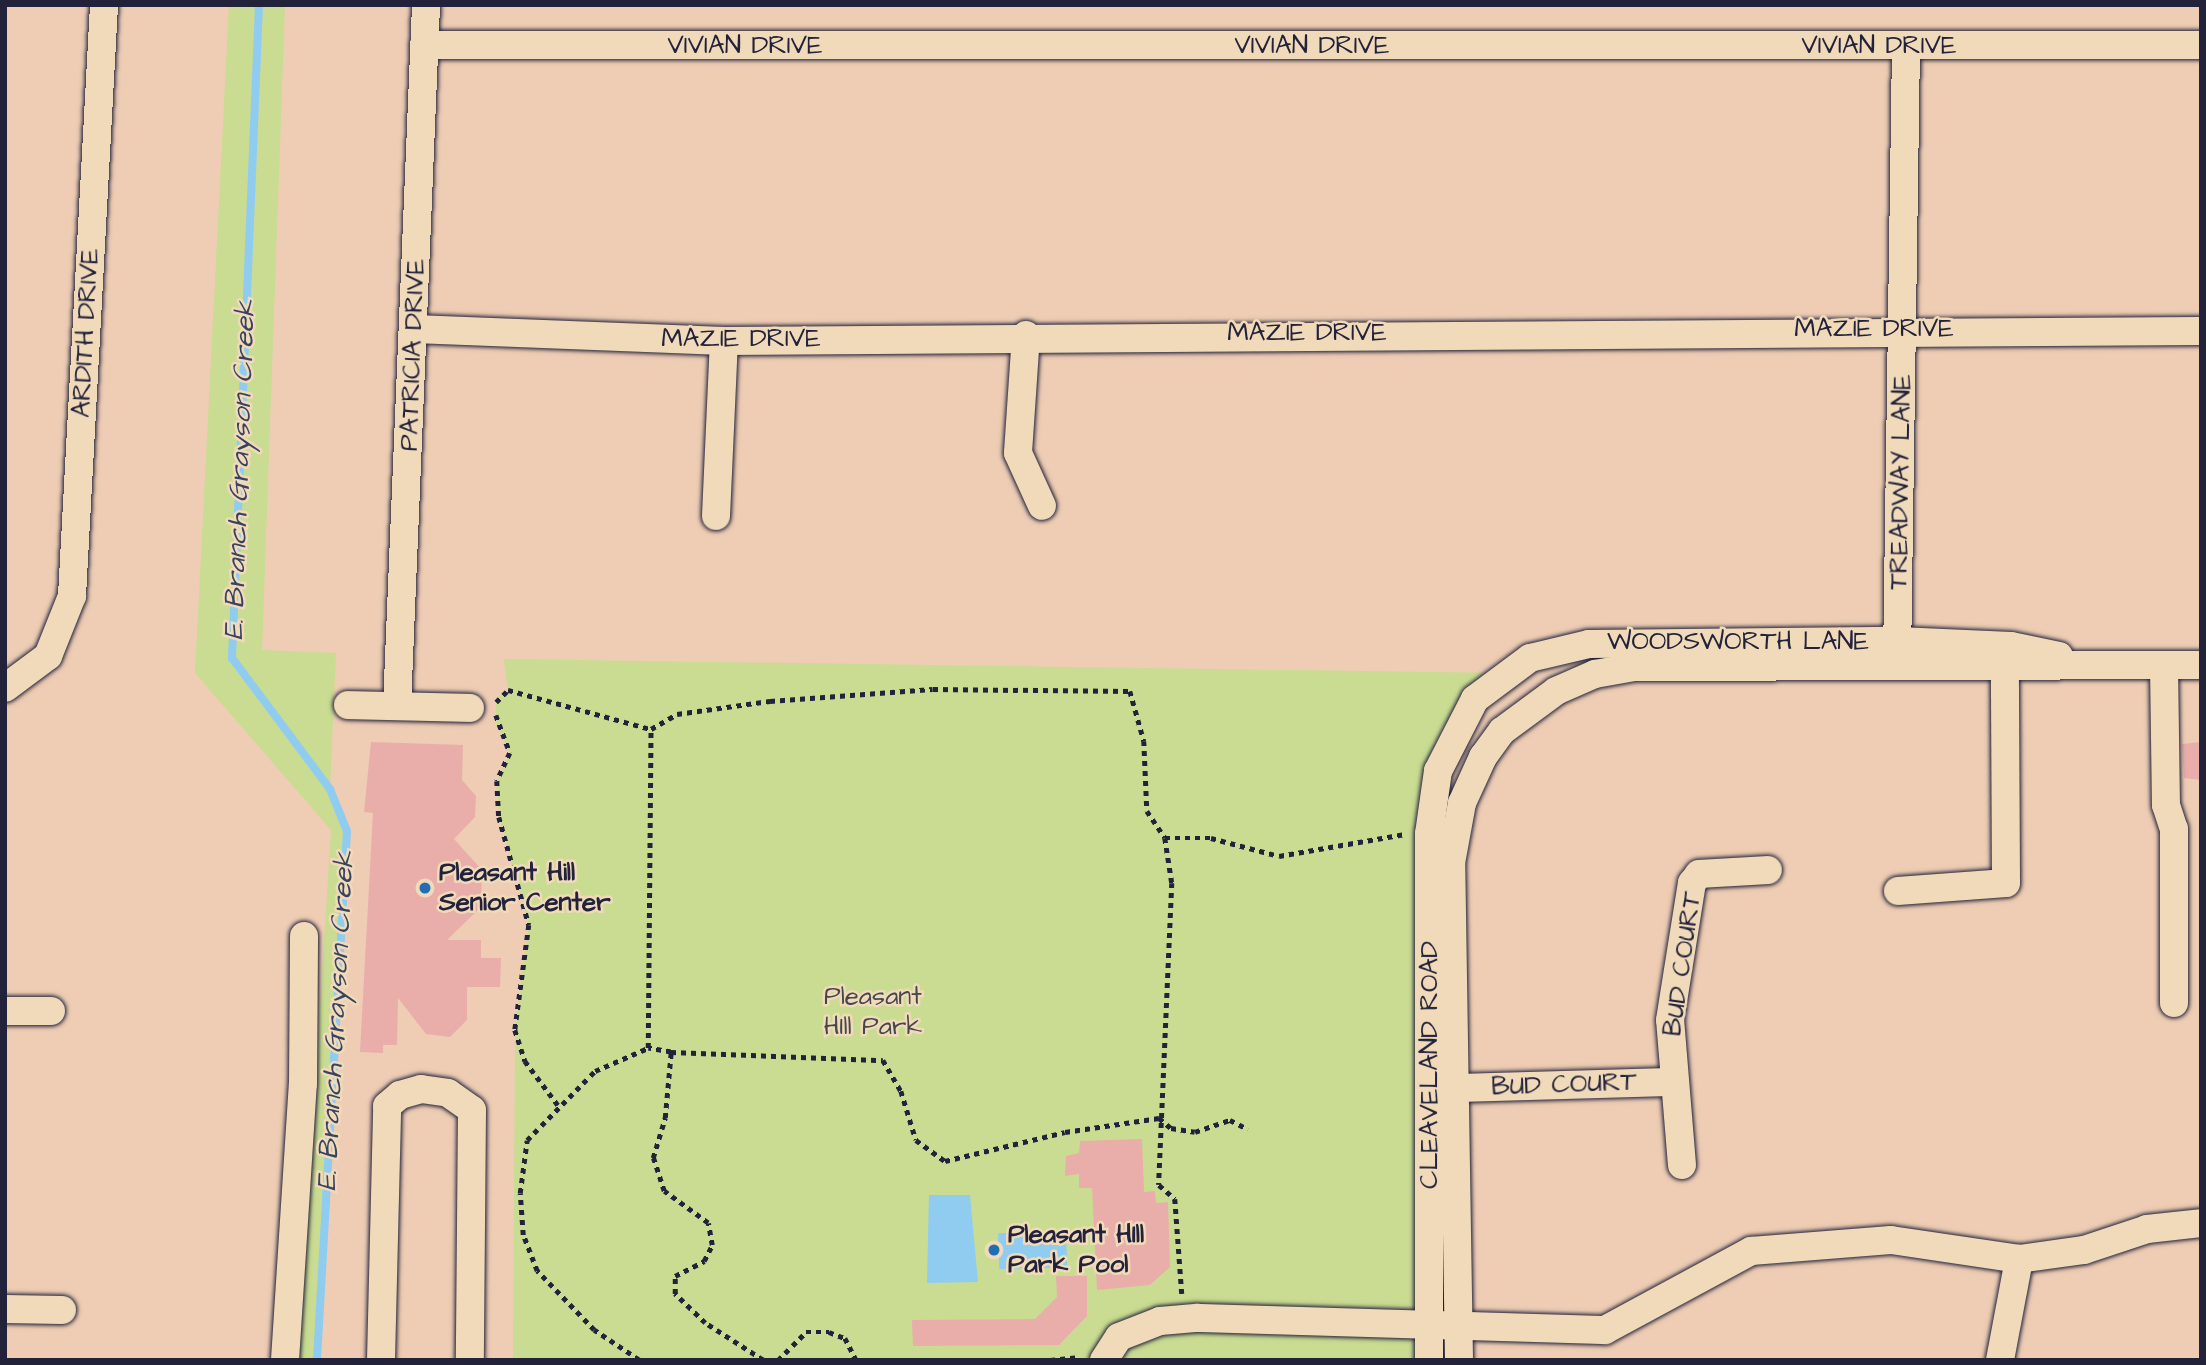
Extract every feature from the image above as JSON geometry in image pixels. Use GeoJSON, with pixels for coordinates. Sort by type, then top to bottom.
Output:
{"type":"FeatureCollection","features":[{"type":"Feature","properties":{"kind":"street","name":"ARDITH DRIVE"},"geometry":{"type":"LineString","coordinates":[[5,688],[48,656],[72,596],[104,5]]}},
{"type":"Feature","properties":{"kind":"street","name":"PATRICIA DRIVE"},"geometry":{"type":"LineString","coordinates":[[397,706],[426,5]]}},
{"type":"Feature","properties":{"kind":"street","name":"VIVIAN DRIVE"},"geometry":{"type":"LineString","coordinates":[[424,45],[2201,45]]}},
{"type":"Feature","properties":{"kind":"street","name":"TREADWAY LANE"},"geometry":{"type":"LineString","coordinates":[[1897,654],[1905,328],[1906,47]]}},
{"type":"Feature","properties":{"kind":"street","name":"MAZIE DRIVE"},"geometry":{"type":"LineString","coordinates":[[414,329],[724,341],[1026,335],[1905,328],[2201,331]]}},
{"type":"Feature","properties":{"kind":"street"},"geometry":{"type":"LineString","coordinates":[[1026,335],[1018,453],[1042,506]]}},
{"type":"Feature","properties":{"kind":"street"},"geometry":{"type":"LineString","coordinates":[[716,516],[724,341]]}},
{"type":"Feature","properties":{"kind":"street","name":"WOODSWORTH LANE"},"geometry":{"type":"LineString","coordinates":[[1438,771],[1475,699],[1503,673],[1530,659],[1589,644],[1897,654],[2006,669],[2095,664],[2201,665]]}},
{"type":"Feature","properties":{"kind":"street","name":"WOODSWORTH LANE"},"geometry":{"type":"LineString","coordinates":[[1462,803],[1483,757],[1530,708],[1595,674],[1634,667],[2011,646],[2095,664]]}},
{"type":"Feature","properties":{"kind":"street"},"geometry":{"type":"LineString","coordinates":[[2164,665],[2166,805],[2174,829],[2174,1003]]}},
{"type":"Feature","properties":{"kind":"street"},"geometry":{"type":"LineString","coordinates":[[1898,891],[2006,883],[2006,669]]}},
{"type":"Feature","properties":{"kind":"street"},"geometry":{"type":"LineString","coordinates":[[1503,673],[1530,708]]}},
{"type":"Feature","properties":{"kind":"street"},"geometry":{"type":"LineString","coordinates":[[348,705],[470,708]]}},
{"type":"Feature","properties":{"kind":"street","name":"CLEAVELAND ROAD"},"geometry":{"type":"LineString","coordinates":[[1429,1360],[1429,834],[1438,771]]}},
{"type":"Feature","properties":{"kind":"street","name":"CLEAVELAND ROAD"},"geometry":{"type":"LineString","coordinates":[[1459,1360],[1451,863],[1462,803]]}},
{"type":"Feature","properties":{"kind":"street","name":"BUD COURT"},"geometry":{"type":"LineString","coordinates":[[1682,1165],[1673,1082],[1670,1020],[1692,883],[1699,874],[1768,870]]}},
{"type":"Feature","properties":{"kind":"street"},"geometry":{"type":"LineString","coordinates":[[285,1360],[303,1084],[304,936]]}},
{"type":"Feature","properties":{"kind":"street"},"geometry":{"type":"LineString","coordinates":[[5,1010],[51,1011]]}},
{"type":"Feature","properties":{"kind":"street","name":"BUD COURT"},"geometry":{"type":"LineString","coordinates":[[1455,1088],[1673,1082]]}},
{"type":"Feature","properties":{"kind":"street"},"geometry":{"type":"LineString","coordinates":[[381,1360],[387,1106],[400,1095],[421,1089],[448,1093],[472,1110],[470,1360]]}},
{"type":"Feature","properties":{"kind":"street"},"geometry":{"type":"LineString","coordinates":[[1104,1360],[1119,1338],[1160,1321],[1184,1319],[1428,1328],[1605,1329],[1752,1251],[1891,1240],[2019,1259],[2084,1250],[2147,1229],[2201,1223]]}},
{"type":"Feature","properties":{"kind":"street"},"geometry":{"type":"LineString","coordinates":[[2000,1360],[2019,1259]]}},
{"type":"Feature","properties":{"kind":"street"},"geometry":{"type":"LineString","coordinates":[[5,1308],[62,1310]]}},
{"type":"Feature","properties":{"kind":"path"},"geometry":{"type":"LineString","coordinates":[[558,1105],[525,1061],[515,1030],[529,925],[499,817],[497,780],[510,753],[496,723],[496,698],[508,690],[651,729],[677,714],[770,701],[933,689],[1130,691],[1144,741],[1147,811],[1165,838],[1172,883],[1170,1016],[1159,1118],[1159,1185],[1175,1199],[1184,1319]]}},
{"type":"Feature","properties":{"kind":"path"},"geometry":{"type":"LineString","coordinates":[[648,1048],[651,729]]}},
{"type":"Feature","properties":{"kind":"path"},"geometry":{"type":"LineString","coordinates":[[1165,838],[1210,838],[1279,856],[1389,834],[1429,834]]}},
{"type":"Feature","properties":{"kind":"path"},"geometry":{"type":"LineString","coordinates":[[639,1360],[564,1302],[537,1271],[523,1235],[521,1165],[527,1140],[558,1105],[595,1071],[648,1048],[671,1052],[883,1060],[901,1091],[916,1140],[945,1161],[1065,1132],[1159,1118],[1171,1128],[1195,1132],[1230,1120],[1248,1129]]}},
{"type":"Feature","properties":{"kind":"path"},"geometry":{"type":"LineString","coordinates":[[671,1052],[665,1118],[653,1158],[664,1191],[708,1223],[712,1245],[704,1261],[675,1276],[675,1294],[705,1323],[763,1360]]}},
{"type":"Feature","properties":{"kind":"path"},"geometry":{"type":"LineString","coordinates":[[778,1360],[806,1332],[829,1332],[845,1338],[856,1360]]}},
{"type":"Feature","properties":{"kind":"path"},"geometry":{"type":"LineString","coordinates":[[953,1360],[984,1360]]}},
{"type":"Feature","properties":{"kind":"green space"},"geometry":{"type":"Polygon","coordinates":[[[229,5],[285,5],[262,650],[336,653],[330,789],[347,831],[317,1360],[298,1360],[331,830],[195,673],[229,5]]]}},
{"type":"Feature","properties":{"kind":"green space","name":"Pleasant HIll Park"},"geometry":{"type":"Polygon","coordinates":[[[504,659],[1503,673],[1438,771],[1429,1360],[513,1360],[515,1030],[529,925],[499,817],[497,781],[510,753],[496,723],[496,698],[508,690],[504,659]]]}},
{"type":"Feature","properties":{"kind":"water"},"geometry":{"type":"Polygon","coordinates":[[[929,1195],[970,1195],[978,1282],[927,1283],[929,1195]]]}},
{"type":"Feature","properties":{"kind":"water"},"geometry":{"type":"Polygon","coordinates":[[[1066,1231],[1067,1267],[999,1269],[998,1233],[1066,1231]]]}},
{"type":"Feature","properties":{"kind":"building","name":"Pleasant Hill Senior Center"},"geometry":{"type":"Polygon","coordinates":[[[371,742],[463,745],[462,780],[476,796],[475,817],[454,839],[482,870],[481,907],[447,940],[481,940],[481,958],[501,958],[500,987],[467,987],[467,1020],[450,1037],[426,1034],[398,998],[397,1045],[383,1045],[383,1053],[360,1052],[373,813],[364,812],[371,742]]]}},
{"type":"Feature","properties":{"kind":"building"},"geometry":{"type":"Polygon","coordinates":[[[2201,742],[2201,780],[2184,778],[2182,744],[2201,742]]]}},
{"type":"Feature","properties":{"kind":"building"},"geometry":{"type":"Polygon","coordinates":[[[1142,1139],[1144,1192],[1155,1191],[1156,1203],[1168,1202],[1170,1267],[1150,1285],[1097,1290],[1092,1188],[1079,1188],[1079,1174],[1065,1176],[1066,1156],[1079,1153],[1080,1141],[1142,1139]]]}},
{"type":"Feature","properties":{"kind":"building"},"geometry":{"type":"Polygon","coordinates":[[[1056,1276],[1087,1276],[1087,1316],[1059,1345],[913,1346],[912,1320],[1035,1319],[1057,1297],[1056,1276]]]}},
{"type":"Feature","properties":{"kind":"waterway","name":"E. Branch Grayson Creek"},"geometry":{"type":"LineString","coordinates":[[259,5],[232,658],[330,789],[347,831],[317,1360]]}},
{"type":"Feature","properties":{"kind":"place","name":"Pleasant Hill Senior Center"},"geometry":{"type":"Point","coordinates":[425,888]}},
{"type":"Feature","properties":{"kind":"place","name":"Pleasant HIll Park Pool"},"geometry":{"type":"Point","coordinates":[994,1250]}}]}
